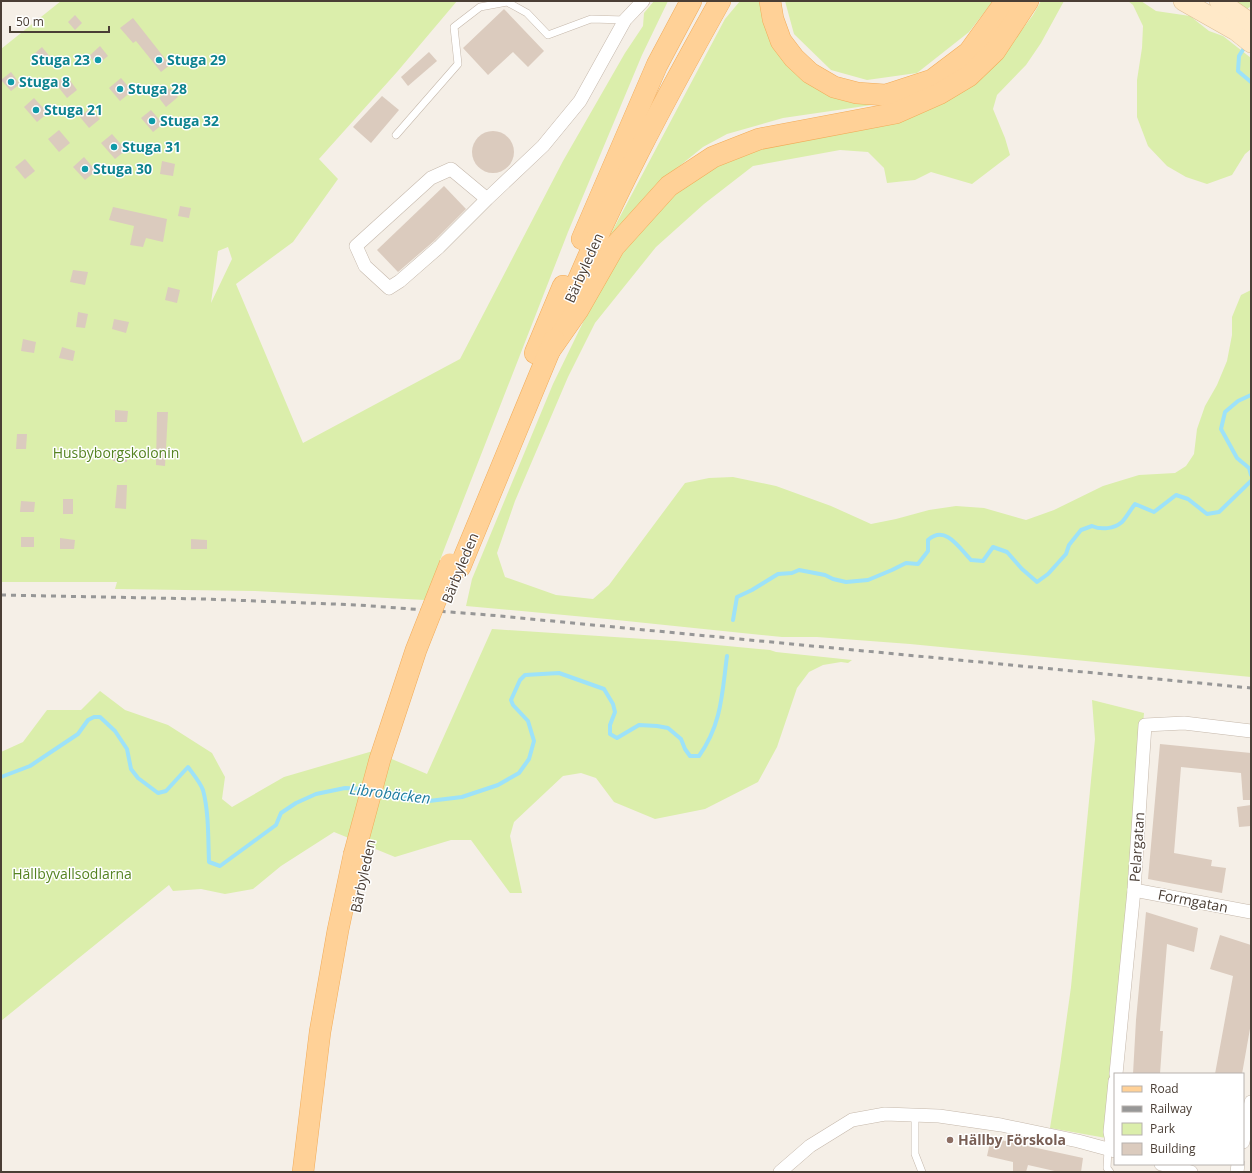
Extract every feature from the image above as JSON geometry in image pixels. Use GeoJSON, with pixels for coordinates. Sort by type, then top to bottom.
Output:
{"type":"FeatureCollection","features":[{"type":"Feature","properties":{"kind":"main road","name":"Bärbyleden"},"geometry":{"type":"LineString","coordinates":[[303,1172],[320,1032],[338,930],[359,856],[429,649],[455,565],[603,188],[657,65],[691,1]]}},
{"type":"Feature","properties":{"kind":"main road","name":"Bärbyleden"},"geometry":{"type":"LineString","coordinates":[[455,565],[548,353],[586,259],[664,103],[720,1]]}},
{"type":"Feature","properties":{"kind":"main road"},"geometry":{"type":"LineString","coordinates":[[770,1],[773,19],[781,41],[794,58],[810,72],[834,88],[857,93],[886,95],[932,80],[969,52],[1006,1]]}},
{"type":"Feature","properties":{"kind":"main road"},"geometry":{"type":"LineString","coordinates":[[548,353],[578,310],[614,247],[669,186],[713,157],[759,139],[896,113],[939,94],[969,76],[995,51],[1028,1]]}},
{"type":"Feature","properties":{"kind":"main road","name":"Bärbyleden"},"geometry":{"type":"LineString","coordinates":[[314,1172],[359,856]]}},
{"type":"Feature","properties":{"kind":"street"},"geometry":{"type":"LineString","coordinates":[[487,199],[451,169],[431,178],[356,246],[365,266],[390,288],[439,247],[543,146],[580,101],[625,20],[643,1]]}},
{"type":"Feature","properties":{"kind":"street"},"geometry":{"type":"LineString","coordinates":[[1183,1],[1244,25]]}},
{"type":"Feature","properties":{"kind":"street"},"geometry":{"type":"LineString","coordinates":[[1219,1],[1244,25],[1251,43]]}},
{"type":"Feature","properties":{"kind":"street","name":"Pelargatan"},"geometry":{"type":"LineString","coordinates":[[1116,1073],[1134,890],[1145,725],[1184,723],[1251,731]]}},
{"type":"Feature","properties":{"kind":"street","name":"Formgatan"},"geometry":{"type":"LineString","coordinates":[[1134,890],[1251,912]]}},
{"type":"Feature","properties":{"kind":"street"},"geometry":{"type":"LineString","coordinates":[[780,1172],[810,1146],[852,1120],[885,1114],[939,1116],[1078,1141],[1111,1150],[1112,1142],[1110,1132],[1114,1091]]}},
{"type":"Feature","properties":{"kind":"street"},"geometry":{"type":"LineString","coordinates":[[1244,1137],[1251,1102]]}},
{"type":"Feature","properties":{"kind":"street"},"geometry":{"type":"LineString","coordinates":[[1165,1165],[1191,1172]]}},
{"type":"Feature","properties":{"kind":"lane"},"geometry":{"type":"LineString","coordinates":[[396,136],[458,64],[454,27],[480,7],[507,2],[527,13],[548,35],[591,19],[625,20]]}},
{"type":"Feature","properties":{"kind":"lane"},"geometry":{"type":"LineString","coordinates":[[914,1115],[914,1154],[922,1172]]}},
{"type":"Feature","properties":{"kind":"lane"},"geometry":{"type":"LineString","coordinates":[[1110,1172],[1107,1168],[1111,1150]]}},
{"type":"Feature","properties":{"kind":"green space","name":"Husbyborgskolonin"},"geometry":{"type":"Polygon","coordinates":[[[61,1],[457,1],[397,72],[319,159],[338,179],[293,242],[236,284],[303,443],[460,359],[563,161],[625,53],[643,26],[644,13],[654,1],[668,1],[642,55],[568,232],[425,600],[255,591],[115,589],[117,582],[1,582],[1,49],[61,1]],[[228,247],[218,251],[211,303],[232,259],[228,247]]]}},
{"type":"Feature","properties":{"kind":"green space"},"geometry":{"type":"Polygon","coordinates":[[[557,1],[629,1],[559,2],[557,1]]]}},
{"type":"Feature","properties":{"kind":"green space"},"geometry":{"type":"Polygon","coordinates":[[[740,1],[764,1],[821,89],[872,105],[783,118],[727,134],[703,147],[661,181],[607,241],[725,19],[740,1]]]}},
{"type":"Feature","properties":{"kind":"green space"},"geometry":{"type":"Polygon","coordinates":[[[785,1],[993,1],[969,32],[917,73],[867,80],[831,70],[794,34],[785,1]]]}},
{"type":"Feature","properties":{"kind":"green space"},"geometry":{"type":"Polygon","coordinates":[[[1041,1],[1064,1],[1041,43],[1026,65],[997,95],[993,109],[1005,138],[1010,155],[972,184],[931,172],[915,180],[887,183],[884,168],[868,152],[840,150],[753,166],[704,204],[656,247],[595,323],[568,377],[515,501],[497,553],[505,577],[556,595],[593,599],[609,585],[685,483],[709,478],[733,477],[776,486],[831,506],[871,524],[929,510],[956,506],[984,508],[1026,520],[1054,510],[1103,486],[1139,475],[1175,473],[1186,466],[1194,454],[1197,429],[1205,406],[1217,385],[1227,361],[1232,335],[1232,317],[1241,295],[1251,290],[1251,677],[910,644],[817,637],[782,637],[466,606],[472,579],[553,384],[592,304],[618,260],[640,230],[676,189],[736,154],[894,119],[1006,51],[1033,15],[1041,1]]]}},
{"type":"Feature","properties":{"kind":"green space"},"geometry":{"type":"Polygon","coordinates":[[[1128,1],[1141,1],[1156,11],[1190,16],[1209,31],[1223,36],[1251,58],[1251,149],[1245,154],[1232,175],[1207,184],[1186,177],[1167,166],[1148,146],[1137,117],[1137,80],[1142,48],[1143,26],[1133,5],[1128,1]]]}},
{"type":"Feature","properties":{"kind":"green space"},"geometry":{"type":"Polygon","coordinates":[[[1231,1],[1251,1],[1251,6],[1246,10],[1231,1]]]}},
{"type":"Feature","properties":{"kind":"green space","name":"Hällbyvallsodlarna"},"geometry":{"type":"Polygon","coordinates":[[[492,629],[675,641],[852,660],[848,663],[841,662],[823,665],[809,672],[797,688],[777,747],[758,782],[705,809],[655,819],[614,802],[596,778],[581,773],[563,776],[514,822],[510,836],[522,893],[510,893],[471,840],[451,840],[395,857],[334,832],[281,866],[253,889],[225,894],[201,889],[173,891],[169,885],[1,1021],[1,752],[23,742],[47,710],[81,710],[100,691],[125,710],[168,725],[212,753],[225,777],[222,799],[232,807],[284,777],[373,751],[427,774],[492,629]]]}},
{"type":"Feature","properties":{"kind":"green space"},"geometry":{"type":"Polygon","coordinates":[[[1092,700],[1144,713],[1106,1138],[1050,1128],[1071,987],[1095,739],[1092,700]]]}},
{"type":"Feature","properties":{"kind":"building"},"geometry":{"type":"Polygon","coordinates":[[[504,9],[544,51],[528,67],[513,52],[488,75],[463,48],[504,9]]]}},
{"type":"Feature","properties":{"kind":"building"},"geometry":{"type":"Polygon","coordinates":[[[75,15],[82,23],[75,30],[68,22],[75,15]]]}},
{"type":"Feature","properties":{"kind":"building"},"geometry":{"type":"Polygon","coordinates":[[[133,18],[170,65],[161,72],[136,41],[133,43],[120,28],[133,18]]]}},
{"type":"Feature","properties":{"kind":"building","name":"Stuga 23"},"geometry":{"type":"Polygon","coordinates":[[[100,46],[108,56],[97,65],[89,56],[100,46]]]}},
{"type":"Feature","properties":{"kind":"building"},"geometry":{"type":"Polygon","coordinates":[[[42,47],[51,58],[41,65],[33,55],[42,47]]]}},
{"type":"Feature","properties":{"kind":"building"},"geometry":{"type":"Polygon","coordinates":[[[429,52],[437,61],[408,86],[401,77],[429,52]]]}},
{"type":"Feature","properties":{"kind":"building","name":"Stuga 8"},"geometry":{"type":"Polygon","coordinates":[[[11,72],[20,84],[11,91],[1,80],[11,72]]]}},
{"type":"Feature","properties":{"kind":"building"},"geometry":{"type":"Polygon","coordinates":[[[66,75],[77,90],[67,98],[55,83],[66,75]]]}},
{"type":"Feature","properties":{"kind":"building","name":"Stuga 28"},"geometry":{"type":"Polygon","coordinates":[[[121,78],[132,91],[120,101],[109,88],[121,78]]]}},
{"type":"Feature","properties":{"kind":"building"},"geometry":{"type":"Polygon","coordinates":[[[170,88],[178,97],[166,107],[159,98],[170,88]]]}},
{"type":"Feature","properties":{"kind":"building"},"geometry":{"type":"Polygon","coordinates":[[[382,96],[399,110],[371,143],[353,127],[382,96]]]}},
{"type":"Feature","properties":{"kind":"building","name":"Stuga 21"},"geometry":{"type":"Polygon","coordinates":[[[34,98],[48,113],[37,122],[24,107],[34,98]]]}},
{"type":"Feature","properties":{"kind":"building"},"geometry":{"type":"Polygon","coordinates":[[[90,108],[100,119],[89,128],[80,117],[90,108]]]}},
{"type":"Feature","properties":{"kind":"building","name":"Stuga 32"},"geometry":{"type":"Polygon","coordinates":[[[151,110],[163,124],[153,132],[141,118],[151,110]]]}},
{"type":"Feature","properties":{"kind":"building"},"geometry":{"type":"Polygon","coordinates":[[[59,130],[70,143],[59,152],[48,139],[59,130]]]}},
{"type":"Feature","properties":{"kind":"building"},"geometry":{"type":"Polygon","coordinates":[[[489,131],[497,131],[508,137],[514,148],[514,156],[508,167],[497,173],[489,173],[478,167],[472,156],[472,148],[478,137],[489,131]]]}},
{"type":"Feature","properties":{"kind":"building","name":"Stuga 31"},"geometry":{"type":"Polygon","coordinates":[[[112,134],[126,150],[115,159],[101,143],[112,134]]]}},
{"type":"Feature","properties":{"kind":"building","name":"Stuga 30"},"geometry":{"type":"Polygon","coordinates":[[[84,157],[96,171],[85,180],[73,167],[84,157]]]}},
{"type":"Feature","properties":{"kind":"building"},"geometry":{"type":"Polygon","coordinates":[[[25,159],[35,171],[25,179],[15,167],[25,159]]]}},
{"type":"Feature","properties":{"kind":"building"},"geometry":{"type":"Polygon","coordinates":[[[162,161],[175,164],[173,176],[160,174],[162,161]]]}},
{"type":"Feature","properties":{"kind":"building"},"geometry":{"type":"Polygon","coordinates":[[[444,186],[466,209],[434,241],[398,272],[377,250],[444,186]]]}},
{"type":"Feature","properties":{"kind":"building"},"geometry":{"type":"Polygon","coordinates":[[[180,206],[191,208],[189,218],[178,216],[180,206]]]}},
{"type":"Feature","properties":{"kind":"building"},"geometry":{"type":"Polygon","coordinates":[[[113,207],[167,219],[163,242],[146,238],[143,247],[130,245],[134,226],[109,220],[113,207]]]}},
{"type":"Feature","properties":{"kind":"building"},"geometry":{"type":"Polygon","coordinates":[[[73,270],[88,272],[85,285],[70,282],[73,270]]]}},
{"type":"Feature","properties":{"kind":"building"},"geometry":{"type":"Polygon","coordinates":[[[168,287],[180,290],[177,303],[165,300],[168,287]]]}},
{"type":"Feature","properties":{"kind":"building"},"geometry":{"type":"Polygon","coordinates":[[[78,312],[88,314],[85,328],[76,327],[78,312]]]}},
{"type":"Feature","properties":{"kind":"building"},"geometry":{"type":"Polygon","coordinates":[[[114,319],[129,322],[126,333],[112,329],[114,319]]]}},
{"type":"Feature","properties":{"kind":"building"},"geometry":{"type":"Polygon","coordinates":[[[23,339],[36,342],[34,353],[21,351],[23,339]]]}},
{"type":"Feature","properties":{"kind":"building"},"geometry":{"type":"Polygon","coordinates":[[[62,347],[75,351],[73,361],[59,358],[62,347]]]}},
{"type":"Feature","properties":{"kind":"building"},"geometry":{"type":"Polygon","coordinates":[[[115,410],[128,411],[127,422],[115,422],[115,410]]]}},
{"type":"Feature","properties":{"kind":"building"},"geometry":{"type":"Polygon","coordinates":[[[157,412],[168,412],[165,466],[156,465],[157,412]]]}},
{"type":"Feature","properties":{"kind":"building"},"geometry":{"type":"Polygon","coordinates":[[[17,434],[27,434],[26,449],[16,449],[17,434]]]}},
{"type":"Feature","properties":{"kind":"building"},"geometry":{"type":"Polygon","coordinates":[[[114,449],[127,450],[127,462],[113,461],[114,449]]]}},
{"type":"Feature","properties":{"kind":"building"},"geometry":{"type":"Polygon","coordinates":[[[117,485],[127,485],[126,509],[115,508],[117,485]]]}},
{"type":"Feature","properties":{"kind":"building"},"geometry":{"type":"Polygon","coordinates":[[[63,499],[73,499],[73,514],[63,514],[63,499]]]}},
{"type":"Feature","properties":{"kind":"building"},"geometry":{"type":"Polygon","coordinates":[[[21,501],[35,502],[34,512],[20,512],[21,501]]]}},
{"type":"Feature","properties":{"kind":"building"},"geometry":{"type":"Polygon","coordinates":[[[21,537],[34,537],[34,547],[21,547],[21,537]]]}},
{"type":"Feature","properties":{"kind":"building"},"geometry":{"type":"Polygon","coordinates":[[[60,538],[75,540],[74,549],[60,549],[60,538]]]}},
{"type":"Feature","properties":{"kind":"building"},"geometry":{"type":"Polygon","coordinates":[[[191,539],[207,540],[207,549],[191,549],[191,539]]]}},
{"type":"Feature","properties":{"kind":"building"},"geometry":{"type":"Polygon","coordinates":[[[1160,744],[1251,753],[1251,800],[1243,800],[1241,773],[1181,767],[1174,853],[1212,860],[1211,866],[1226,868],[1222,893],[1148,879],[1160,744]]]}},
{"type":"Feature","properties":{"kind":"building"},"geometry":{"type":"Polygon","coordinates":[[[1251,805],[1251,826],[1239,827],[1237,807],[1251,805]]]}},
{"type":"Feature","properties":{"kind":"building"},"geometry":{"type":"Polygon","coordinates":[[[1146,912],[1198,928],[1194,952],[1167,944],[1160,1031],[1163,1031],[1160,1073],[1133,1073],[1136,1020],[1146,912]]]}},
{"type":"Feature","properties":{"kind":"building"},"geometry":{"type":"Polygon","coordinates":[[[1220,935],[1251,945],[1251,1023],[1242,1073],[1215,1073],[1233,976],[1210,969],[1220,935]]]}},
{"type":"Feature","properties":{"kind":"building"},"geometry":{"type":"Polygon","coordinates":[[[991,1138],[1083,1158],[1081,1172],[1059,1172],[1028,1165],[1026,1172],[1013,1172],[1013,1162],[987,1156],[991,1138]]]}},
{"type":"Feature","properties":{"kind":"waterway","name":"Librobäcken"},"geometry":{"type":"LineString","coordinates":[[1246,45],[1239,56],[1238,71],[1251,82]]}},
{"type":"Feature","properties":{"kind":"waterway","name":"Librobäcken"},"geometry":{"type":"LineString","coordinates":[[1251,395],[1238,401],[1225,412],[1221,429],[1237,458],[1249,468],[1251,475]]}},
{"type":"Feature","properties":{"kind":"waterway","name":"Librobäcken"},"geometry":{"type":"LineString","coordinates":[[733,620],[737,597],[752,590],[778,574],[792,573],[799,570],[825,575],[833,579],[846,582],[868,580],[906,563],[918,564],[928,551],[928,540],[935,536],[941,535],[947,536],[952,540],[971,560],[983,561],[993,547],[1007,552],[1022,569],[1037,582],[1048,574],[1066,554],[1069,545],[1081,530],[1092,526],[1103,528],[1115,526],[1124,520],[1135,504],[1154,512],[1176,495],[1188,499],[1207,514],[1219,512],[1251,481]]}},
{"type":"Feature","properties":{"kind":"waterway","name":"Librobäcken"},"geometry":{"type":"LineString","coordinates":[[377,791],[429,801],[462,797],[498,785],[519,773],[529,759],[534,741],[528,721],[513,705],[511,700],[520,680],[525,675],[559,673],[604,689],[613,704],[615,712],[610,725],[610,734],[617,738],[639,725],[668,728],[681,739],[690,756],[699,756],[707,744],[717,720],[727,656]]}},
{"type":"Feature","properties":{"kind":"waterway","name":"Librobäcken"},"geometry":{"type":"LineString","coordinates":[[1,777],[30,766],[78,734],[88,720],[94,717],[100,717],[115,731],[127,749],[131,769],[138,778],[158,793],[166,791],[188,767],[202,787],[205,799],[208,826],[209,862],[220,866],[276,825],[281,813],[296,803],[316,794],[345,788],[366,789]]}},
{"type":"Feature","properties":{"kind":"railway"},"geometry":{"type":"LineString","coordinates":[[1,595],[204,599],[359,605],[489,615],[1251,688]]}},
{"type":"Feature","properties":{"kind":"place","name":"Stuga 23"},"geometry":{"type":"Point","coordinates":[98,60]}},
{"type":"Feature","properties":{"kind":"place","name":"Stuga 29"},"geometry":{"type":"Point","coordinates":[159,60]}},
{"type":"Feature","properties":{"kind":"place","name":"Stuga 8"},"geometry":{"type":"Point","coordinates":[11,82]}},
{"type":"Feature","properties":{"kind":"place","name":"Stuga 28"},"geometry":{"type":"Point","coordinates":[120,89]}},
{"type":"Feature","properties":{"kind":"place","name":"Stuga 21"},"geometry":{"type":"Point","coordinates":[36,110]}},
{"type":"Feature","properties":{"kind":"place","name":"Stuga 32"},"geometry":{"type":"Point","coordinates":[152,121]}},
{"type":"Feature","properties":{"kind":"place","name":"Stuga 31"},"geometry":{"type":"Point","coordinates":[114,147]}},
{"type":"Feature","properties":{"kind":"place","name":"Stuga 30"},"geometry":{"type":"Point","coordinates":[85,169]}},
{"type":"Feature","properties":{"kind":"place","name":"Hällby Förskola"},"geometry":{"type":"Point","coordinates":[950,1140]}}]}
